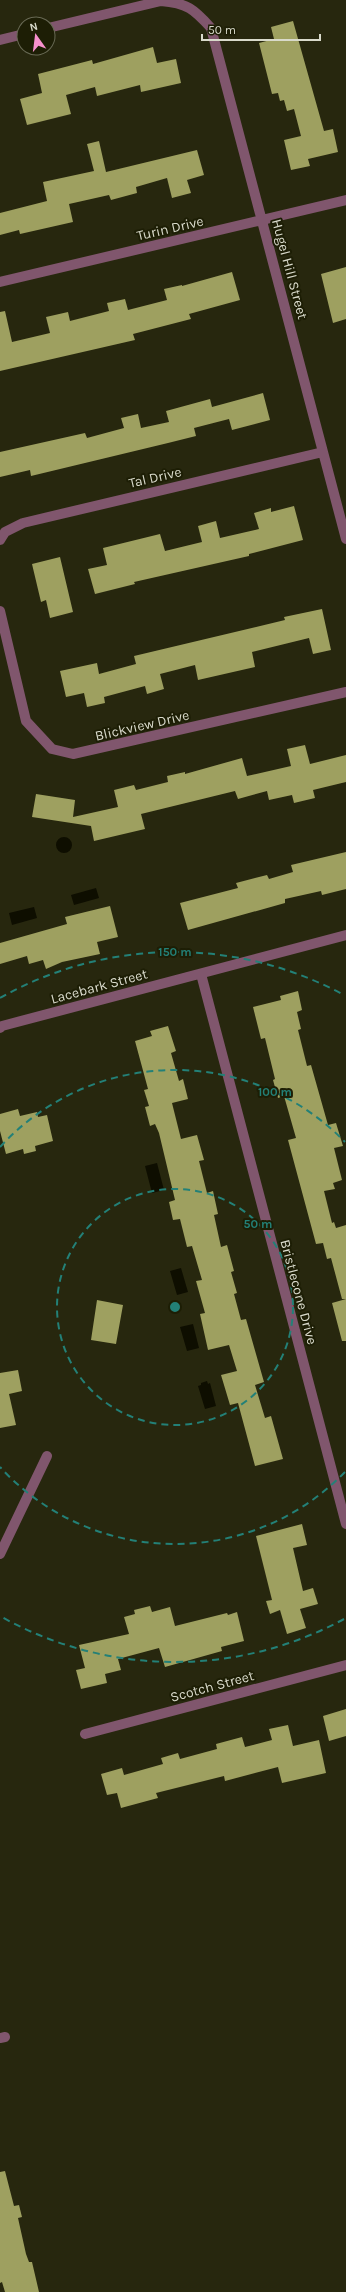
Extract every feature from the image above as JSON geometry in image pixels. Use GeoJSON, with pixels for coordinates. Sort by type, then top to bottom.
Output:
{"type":"FeatureCollection","features":[{"type":"Feature","properties":{"kind":"street","name":"Hugel Hill Street"},"geometry":{"type":"LineString","coordinates":[[56,26],[161,1],[180,3],[197,12],[211,28],[346,539]]}},
{"type":"Feature","properties":{"kind":"street"},"geometry":{"type":"LineString","coordinates":[[0,40],[16,36]]}},
{"type":"Feature","properties":{"kind":"street","name":"Turin Drive"},"geometry":{"type":"LineString","coordinates":[[0,282],[346,200]]}},
{"type":"Feature","properties":{"kind":"street","name":"Tal Drive"},"geometry":{"type":"LineString","coordinates":[[0,540],[5,532],[22,523],[323,452]]}},
{"type":"Feature","properties":{"kind":"street"},"geometry":{"type":"LineString","coordinates":[[0,611],[4,652]]}},
{"type":"Feature","properties":{"kind":"street","name":"Blickview Drive"},"geometry":{"type":"LineString","coordinates":[[4,652],[26,721],[52,750],[73,754],[346,692]]}},
{"type":"Feature","properties":{"kind":"street","name":"Lacebark Street"},"geometry":{"type":"LineString","coordinates":[[0,1028],[2,1026],[346,935]]}},
{"type":"Feature","properties":{"kind":"street","name":"Bristlecone Drive"},"geometry":{"type":"LineString","coordinates":[[201,974],[346,1524]]}},
{"type":"Feature","properties":{"kind":"street"},"geometry":{"type":"LineString","coordinates":[[0,1554],[47,1456]]}},
{"type":"Feature","properties":{"kind":"street","name":"Scotch Street"},"geometry":{"type":"LineString","coordinates":[[85,1734],[346,1665]]}},
{"type":"Feature","properties":{"kind":"shaded area"},"geometry":{"type":"Polygon","coordinates":[[[61,837],[67,837],[72,842],[70,851],[67,853],[61,853],[56,848],[56,842],[61,837]]]}},
{"type":"Feature","properties":{"kind":"shaded area"},"geometry":{"type":"Polygon","coordinates":[[[96,888],[99,898],[74,905],[71,895],[96,888]]]}},
{"type":"Feature","properties":{"kind":"shaded area"},"geometry":{"type":"Polygon","coordinates":[[[34,907],[37,918],[12,925],[9,913],[34,907]]]}},
{"type":"Feature","properties":{"kind":"shaded area"},"geometry":{"type":"Polygon","coordinates":[[[157,1163],[164,1190],[152,1193],[145,1166],[157,1163]]]}},
{"type":"Feature","properties":{"kind":"shaded area"},"geometry":{"type":"Polygon","coordinates":[[[181,1268],[188,1292],[177,1295],[170,1271],[181,1268]]]}},
{"type":"Feature","properties":{"kind":"shaded area"},"geometry":{"type":"Polygon","coordinates":[[[193,1324],[199,1348],[187,1351],[180,1327],[193,1324]]]}},
{"type":"Feature","properties":{"kind":"shaded area"},"geometry":{"type":"Polygon","coordinates":[[[207,1381],[208,1384],[210,1383],[216,1406],[205,1409],[198,1386],[207,1381]]]}},
{"type":"Feature","properties":{"kind":"building"},"geometry":{"type":"Polygon","coordinates":[[[293,21],[324,131],[333,129],[338,152],[308,159],[310,166],[291,170],[284,140],[301,136],[294,109],[287,111],[284,100],[280,101],[278,93],[272,94],[259,43],[274,39],[271,27],[293,21]]]}},
{"type":"Feature","properties":{"kind":"building"},"geometry":{"type":"Polygon","coordinates":[[[153,47],[157,63],[176,59],[181,83],[141,92],[140,85],[97,96],[95,87],[66,95],[71,114],[27,125],[20,99],[42,93],[38,74],[92,60],[93,64],[153,47]]]}},
{"type":"Feature","properties":{"kind":"building"},"geometry":{"type":"Polygon","coordinates":[[[99,141],[106,172],[197,150],[204,175],[187,180],[191,193],[172,198],[167,178],[136,187],[137,193],[111,200],[109,195],[69,204],[73,222],[20,234],[19,230],[0,235],[0,213],[47,201],[43,182],[94,171],[87,144],[99,141]]]}},
{"type":"Feature","properties":{"kind":"building"},"geometry":{"type":"Polygon","coordinates":[[[346,267],[346,319],[333,323],[321,274],[346,267]]]}},
{"type":"Feature","properties":{"kind":"building"},"geometry":{"type":"Polygon","coordinates":[[[232,272],[240,300],[189,314],[191,319],[133,334],[135,340],[0,371],[0,312],[5,311],[12,342],[50,333],[46,317],[68,312],[70,321],[109,311],[107,303],[125,299],[128,310],[167,300],[164,289],[182,286],[232,272]]]}},
{"type":"Feature","properties":{"kind":"building"},"geometry":{"type":"Polygon","coordinates":[[[263,393],[270,420],[232,430],[229,419],[194,428],[196,436],[31,476],[30,470],[0,477],[0,452],[85,433],[87,438],[124,428],[121,418],[138,414],[141,428],[169,422],[166,411],[210,399],[212,407],[263,393]]]}},
{"type":"Feature","properties":{"kind":"building"},"geometry":{"type":"Polygon","coordinates":[[[294,506],[303,540],[249,554],[249,556],[134,582],[135,584],[95,594],[88,569],[107,565],[103,548],[160,534],[165,551],[202,542],[198,526],[216,521],[220,538],[259,529],[254,513],[271,508],[271,512],[294,506]]]}},
{"type":"Feature","properties":{"kind":"building"},"geometry":{"type":"Polygon","coordinates":[[[60,557],[73,612],[50,618],[46,600],[41,602],[32,564],[60,557]]]}},
{"type":"Feature","properties":{"kind":"building"},"geometry":{"type":"Polygon","coordinates":[[[322,609],[331,650],[313,654],[309,638],[252,652],[255,667],[198,680],[195,665],[160,674],[164,689],[147,694],[145,686],[104,697],[105,703],[87,707],[84,693],[66,697],[60,671],[97,663],[99,674],[136,664],[134,656],[285,620],[284,617],[322,609]]]}},
{"type":"Feature","properties":{"kind":"building"},"geometry":{"type":"Polygon","coordinates":[[[305,745],[310,764],[346,755],[346,782],[313,790],[315,798],[294,803],[292,795],[269,800],[267,791],[238,799],[235,791],[141,814],[145,829],[94,841],[91,826],[32,817],[36,794],[75,800],[73,817],[118,807],[114,790],[134,785],[136,790],[168,782],[167,776],[185,772],[185,774],[242,758],[247,776],[291,766],[287,749],[305,745]]]}},
{"type":"Feature","properties":{"kind":"building"},"geometry":{"type":"Polygon","coordinates":[[[346,852],[346,889],[322,895],[321,891],[285,899],[285,903],[188,930],[180,903],[238,888],[236,883],[267,875],[269,879],[293,872],[291,865],[346,852]]]}},
{"type":"Feature","properties":{"kind":"building"},"geometry":{"type":"Polygon","coordinates":[[[110,906],[118,937],[97,942],[100,954],[62,962],[46,969],[43,960],[29,964],[27,956],[0,964],[0,943],[67,924],[65,917],[110,906]]]}},
{"type":"Feature","properties":{"kind":"building"},"geometry":{"type":"Polygon","coordinates":[[[298,991],[302,1010],[297,1012],[301,1029],[298,1030],[307,1066],[311,1065],[328,1125],[336,1123],[343,1146],[334,1148],[342,1180],[333,1183],[335,1189],[324,1191],[332,1223],[334,1222],[336,1228],[346,1225],[346,1299],[342,1299],[331,1258],[327,1259],[323,1243],[316,1244],[288,1140],[296,1138],[284,1096],[278,1098],[265,1038],[261,1039],[253,1007],[281,1000],[280,996],[298,991]]]}},
{"type":"Feature","properties":{"kind":"building"},"geometry":{"type":"Polygon","coordinates":[[[168,1026],[176,1051],[171,1053],[179,1081],[183,1079],[188,1099],[172,1103],[181,1139],[197,1135],[204,1160],[199,1161],[207,1193],[213,1191],[218,1214],[214,1215],[221,1247],[227,1245],[234,1271],[231,1272],[237,1293],[234,1294],[241,1320],[246,1319],[264,1382],[255,1385],[265,1418],[271,1416],[283,1459],[255,1466],[238,1403],[230,1405],[221,1375],[237,1371],[229,1345],[208,1350],[200,1314],[205,1313],[196,1281],[202,1280],[192,1246],[187,1247],[180,1219],[173,1220],[169,1202],[175,1200],[159,1133],[155,1124],[150,1126],[145,1107],[149,1106],[144,1090],[148,1089],[135,1041],[152,1036],[150,1031],[168,1026]]]}},
{"type":"Feature","properties":{"kind":"building"},"geometry":{"type":"Polygon","coordinates":[[[18,1109],[20,1116],[37,1112],[38,1117],[47,1115],[53,1141],[35,1146],[36,1151],[24,1154],[23,1149],[6,1154],[0,1131],[0,1114],[18,1109]]]}},
{"type":"Feature","properties":{"kind":"building"},"geometry":{"type":"Polygon","coordinates":[[[346,1299],[346,1341],[342,1341],[332,1303],[346,1299]]]}},
{"type":"Feature","properties":{"kind":"building"},"geometry":{"type":"Polygon","coordinates":[[[97,1300],[123,1305],[116,1344],[91,1340],[97,1300]]]}},
{"type":"Feature","properties":{"kind":"building"},"geometry":{"type":"Polygon","coordinates":[[[18,1370],[22,1391],[9,1394],[16,1425],[0,1428],[0,1373],[18,1370]]]}},
{"type":"Feature","properties":{"kind":"building"},"geometry":{"type":"Polygon","coordinates":[[[302,1524],[307,1545],[293,1548],[303,1591],[313,1588],[318,1604],[300,1609],[306,1628],[287,1634],[280,1610],[270,1614],[266,1601],[272,1600],[256,1536],[302,1524]]]}},
{"type":"Feature","properties":{"kind":"building"},"geometry":{"type":"Polygon","coordinates":[[[150,1606],[152,1612],[170,1607],[175,1626],[227,1613],[228,1615],[237,1612],[244,1641],[221,1647],[222,1651],[165,1667],[159,1648],[118,1659],[121,1670],[105,1674],[107,1683],[81,1689],[76,1670],[85,1668],[79,1645],[129,1634],[124,1617],[135,1614],[134,1610],[150,1606]]]}},
{"type":"Feature","properties":{"kind":"building"},"geometry":{"type":"Polygon","coordinates":[[[346,1709],[346,1736],[329,1741],[323,1716],[346,1709]]]}},
{"type":"Feature","properties":{"kind":"building"},"geometry":{"type":"Polygon","coordinates":[[[288,1725],[293,1746],[319,1740],[326,1773],[282,1783],[278,1767],[225,1781],[224,1776],[156,1793],[158,1798],[121,1808],[117,1793],[107,1795],[101,1774],[122,1768],[124,1775],[163,1764],[161,1758],[178,1753],[180,1759],[217,1749],[216,1744],[242,1737],[245,1747],[272,1740],[269,1729],[288,1725]]]}},
{"type":"Feature","properties":{"kind":"building"},"geometry":{"type":"Polygon","coordinates":[[[5,2171],[14,2206],[19,2205],[22,2217],[18,2218],[26,2254],[29,2262],[32,2262],[39,2292],[5,2292],[2,2282],[0,2283],[0,2172],[5,2171]]]}}]}
